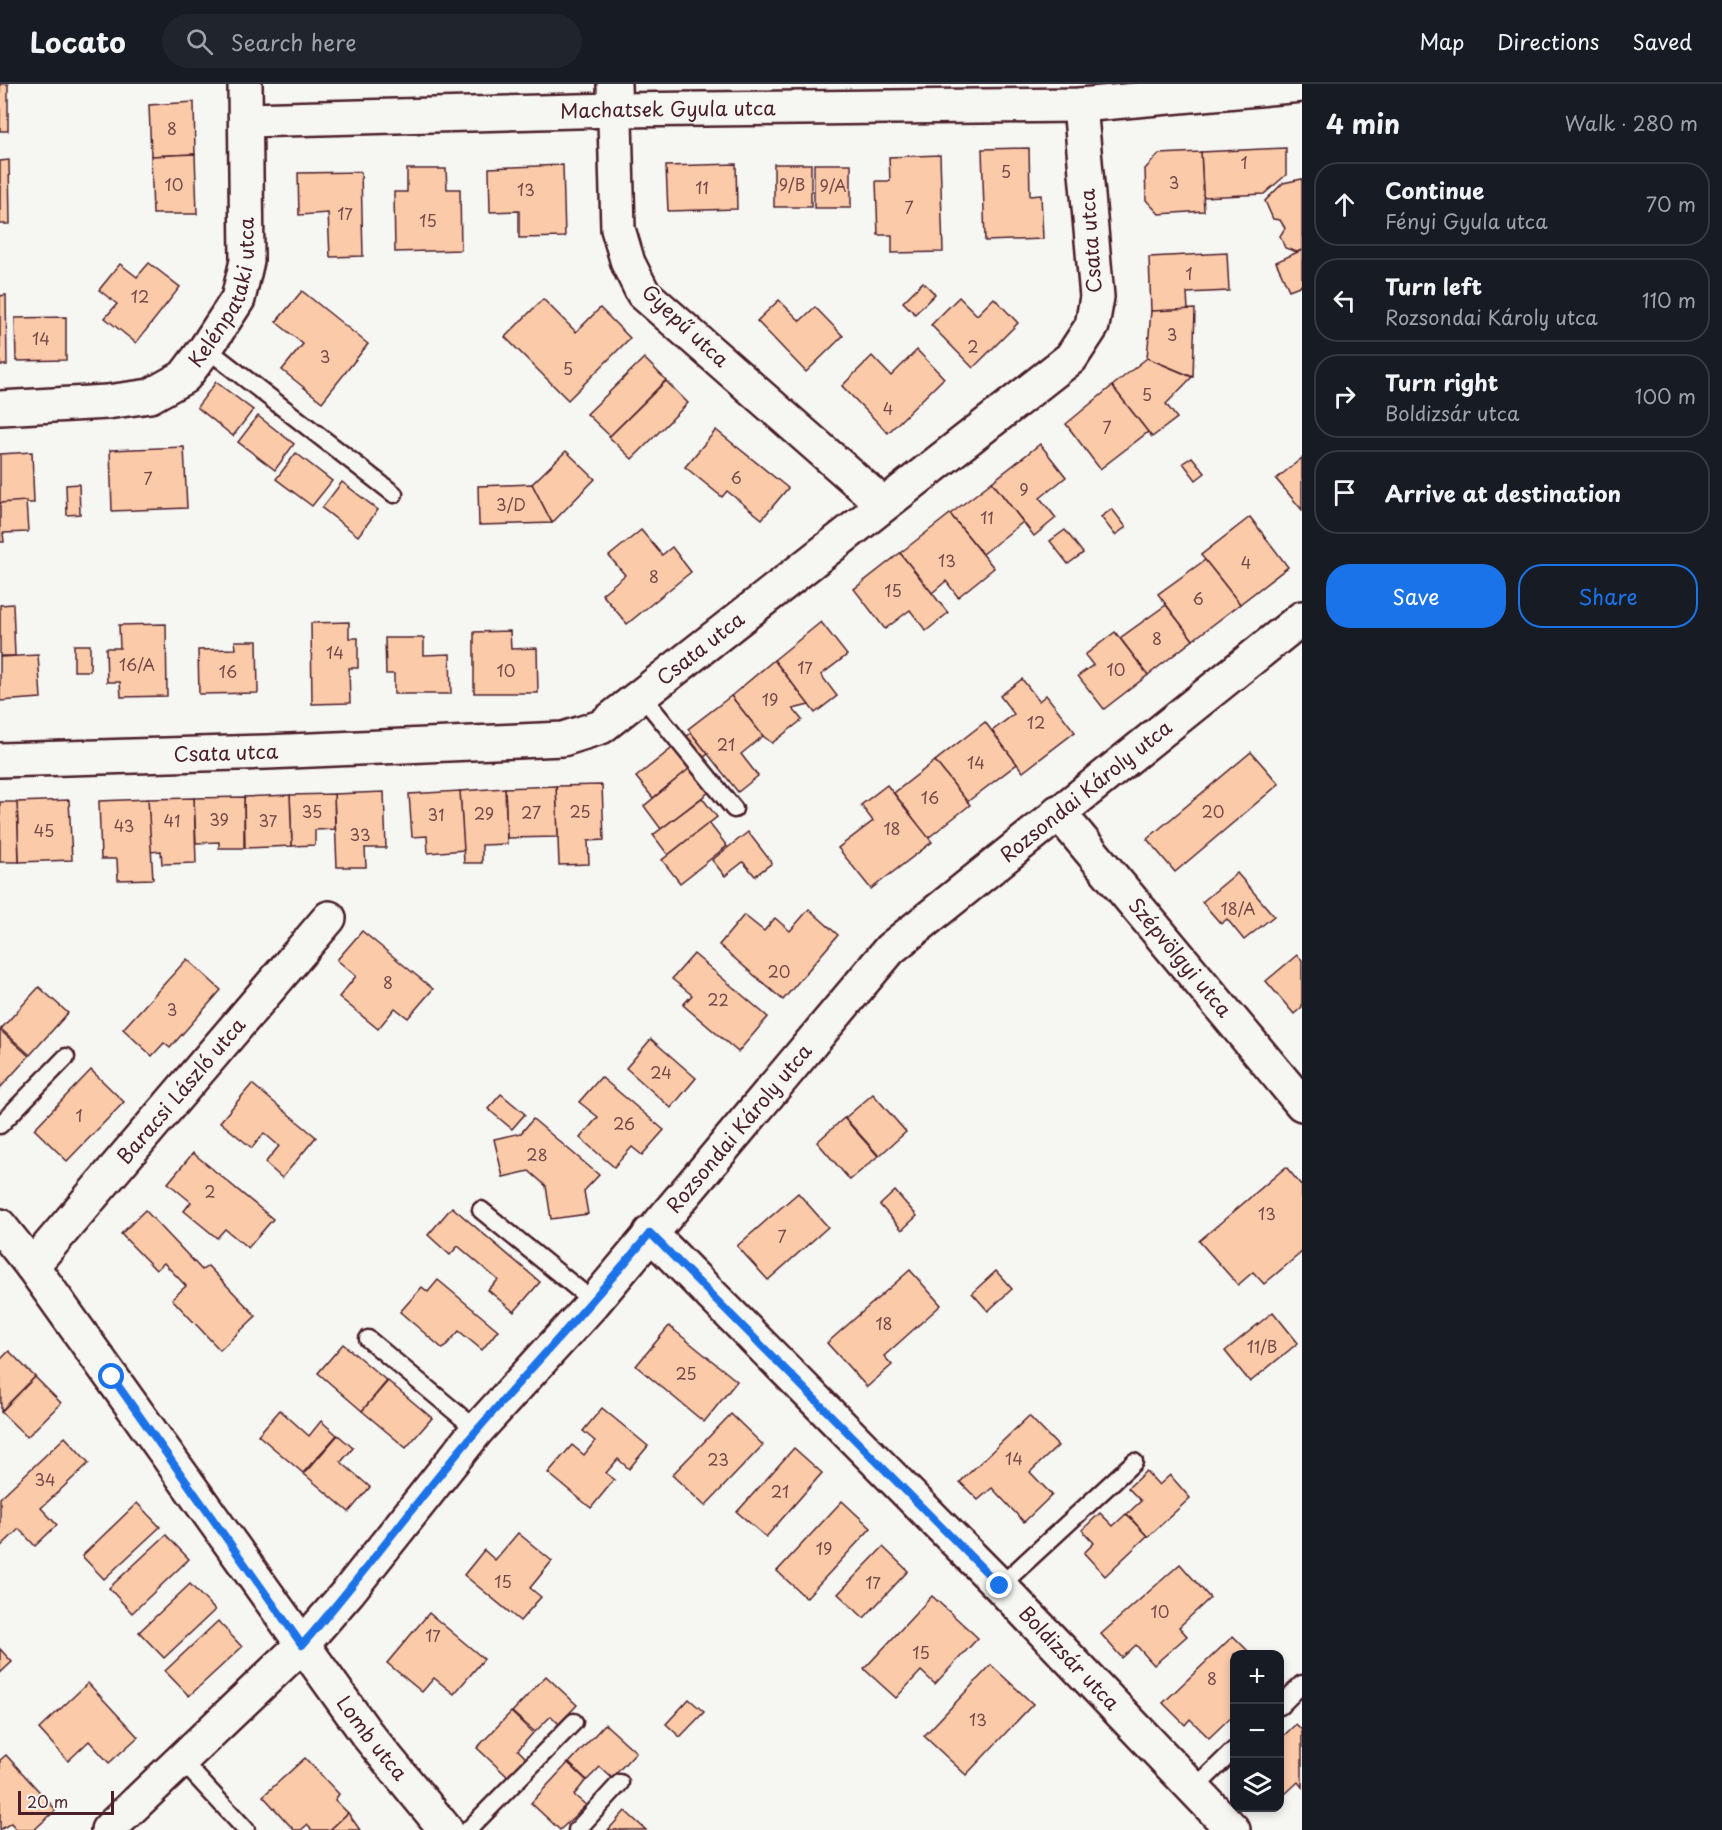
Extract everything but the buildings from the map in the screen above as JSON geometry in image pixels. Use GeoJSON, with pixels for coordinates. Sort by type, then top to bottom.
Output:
{"type":"FeatureCollection","features":[{"type":"Feature","properties":{"kind":"street","name":"Kelénpataki utca"},"geometry":{"type":"LineString","coordinates":[[0,408],[107,402],[150,396],[184,377],[206,348],[238,299],[247,261],[245,84]]}},
{"type":"Feature","properties":{"kind":"street","name":"Machatsek Gyula utca"},"geometry":{"type":"LineString","coordinates":[[246,120],[615,97],[1080,105],[1302,85]]}},
{"type":"Feature","properties":{"kind":"street","name":"Gyepű utca"},"geometry":{"type":"LineString","coordinates":[[615,97],[618,229],[628,263],[643,293],[883,504]]}},
{"type":"Feature","properties":{"kind":"street","name":"Csata utca"},"geometry":{"type":"LineString","coordinates":[[0,760],[267,752],[563,739],[601,727],[1071,358],[1092,326],[1097,297],[1080,105]]}},
{"type":"Feature","properties":{"kind":"street","name":"Rozsondai Károly utca"},"geometry":{"type":"LineString","coordinates":[[108,1830],[302,1645],[349,1592],[477,1430],[594,1302],[890,949],[1302,618]]}},
{"type":"Feature","properties":{"kind":"street","name":"Szépvölgyi utca"},"geometry":{"type":"LineString","coordinates":[[1058,812],[1302,1104]]}},
{"type":"Feature","properties":{"kind":"street","name":"Baracsi László utca"},"geometry":{"type":"LineString","coordinates":[[32,1266],[329,918]]}},
{"type":"Feature","properties":{"kind":"street","name":"Lomb utca"},"geometry":{"type":"LineString","coordinates":[[0,1226],[32,1266],[366,1733],[446,1830]]}},
{"type":"Feature","properties":{"kind":"street","name":"Boldizsár utca"},"geometry":{"type":"LineString","coordinates":[[650,1233],[1000,1586],[1233,1830]]}},
{"type":"Feature","properties":{"kind":"lane"},"geometry":{"type":"LineString","coordinates":[[206,348],[394,494]]}},
{"type":"Feature","properties":{"kind":"lane"},"geometry":{"type":"LineString","coordinates":[[642,695],[734,809]]}},
{"type":"Feature","properties":{"kind":"lane"},"geometry":{"type":"LineString","coordinates":[[0,1125],[66,1058]]}},
{"type":"Feature","properties":{"kind":"lane"},"geometry":{"type":"LineString","coordinates":[[481,1210],[594,1302]]}},
{"type":"Feature","properties":{"kind":"lane"},"geometry":{"type":"LineString","coordinates":[[368,1339],[477,1430]]}},
{"type":"Feature","properties":{"kind":"lane"},"geometry":{"type":"LineString","coordinates":[[1000,1586],[1134,1462]]}},
{"type":"Feature","properties":{"kind":"lane"},"geometry":{"type":"LineString","coordinates":[[1282,1704],[1302,1684]]}},
{"type":"Feature","properties":{"kind":"lane"},"geometry":{"type":"LineString","coordinates":[[468,1830],[574,1722]]}},
{"type":"Feature","properties":{"kind":"lane"},"geometry":{"type":"LineString","coordinates":[[1195,1788],[1230,1753]]}},
{"type":"Feature","properties":{"kind":"lane"},"geometry":{"type":"LineString","coordinates":[[182,1761],[246,1830]]}},
{"type":"Feature","properties":{"kind":"lane"},"geometry":{"type":"LineString","coordinates":[[577,1830],[620,1783]]}},
{"type":"Feature","properties":{"kind":"route"},"geometry":{"type":"LineString","coordinates":[[112,1377],[302,1645],[349,1592],[477,1430],[594,1302],[650,1233],[1000,1586]]}}]}
